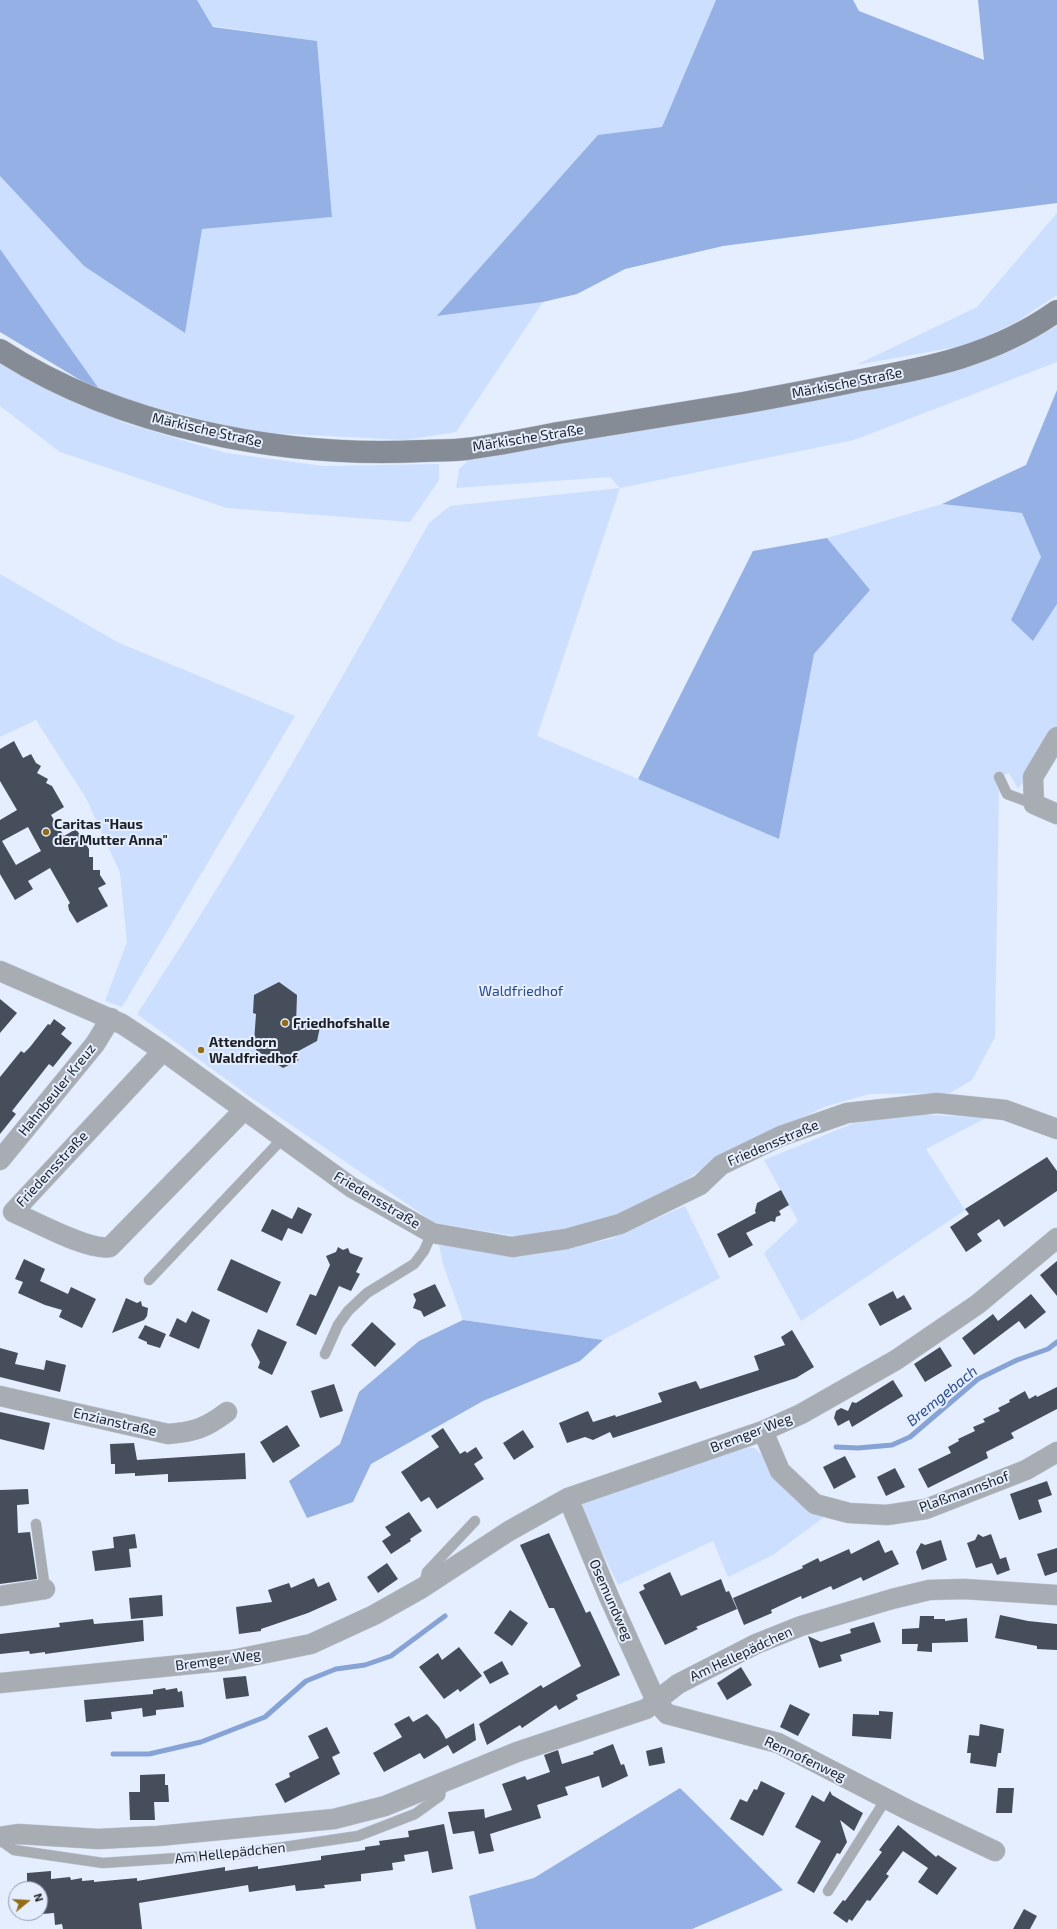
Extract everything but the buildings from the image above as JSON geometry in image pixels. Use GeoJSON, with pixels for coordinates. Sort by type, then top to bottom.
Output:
{"type":"FeatureCollection","features":[{"type":"Feature","properties":{"kind":"main road","name":"Märkische Straße"},"geometry":{"type":"LineString","coordinates":[[0,350],[17,361],[99,401],[167,422],[244,441],[329,451],[396,452],[465,449],[761,400],[907,372],[958,360],[1039,324],[1057,311]]}},
{"type":"Feature","properties":{"kind":"street"},"geometry":{"type":"LineString","coordinates":[[1057,737],[1033,777],[1034,804],[1057,814]]}},
{"type":"Feature","properties":{"kind":"street","name":"Friedensstraße"},"geometry":{"type":"LineString","coordinates":[[0,971],[111,1018],[163,1052],[351,1187],[432,1233],[512,1247],[566,1239],[620,1224],[700,1185],[721,1164],[781,1136],[847,1113],[937,1103],[1005,1110],[1057,1129]]}},
{"type":"Feature","properties":{"kind":"street","name":"Hahnbeuler Kreuz"},"geometry":{"type":"LineString","coordinates":[[0,1160],[95,1044],[111,1018]]}},
{"type":"Feature","properties":{"kind":"street","name":"Friedensstraße"},"geometry":{"type":"LineString","coordinates":[[163,1052],[13,1212],[88,1245],[102,1249],[110,1247],[244,1110]]}},
{"type":"Feature","properties":{"kind":"street","name":"Bremger Weg"},"geometry":{"type":"LineString","coordinates":[[0,1683],[232,1660],[311,1644],[374,1615],[422,1588],[510,1531],[568,1498],[763,1431],[801,1414],[896,1360],[978,1304],[1057,1238]]}},
{"type":"Feature","properties":{"kind":"street","name":"Enzianstraße"},"geometry":{"type":"LineString","coordinates":[[0,1396],[168,1434],[192,1432],[211,1424],[227,1412]]}},
{"type":"Feature","properties":{"kind":"street","name":"Plaßmannshof"},"geometry":{"type":"LineString","coordinates":[[763,1431],[780,1471],[815,1504],[849,1513],[887,1515],[926,1509],[1026,1470],[1057,1452]]}},
{"type":"Feature","properties":{"kind":"street","name":"Osemundweg"},"geometry":{"type":"LineString","coordinates":[[568,1498],[609,1597],[656,1701]]}},
{"type":"Feature","properties":{"kind":"street"},"geometry":{"type":"LineString","coordinates":[[0,1596],[45,1589]]}},
{"type":"Feature","properties":{"kind":"street","name":"Am Hellepädchen"},"geometry":{"type":"LineString","coordinates":[[0,1836],[18,1834],[98,1839],[143,1837],[334,1819],[385,1806],[517,1752],[646,1709],[678,1684],[756,1644],[801,1626],[892,1599],[929,1590],[964,1589],[1057,1595]]}},
{"type":"Feature","properties":{"kind":"street","name":"Rennofenweg"},"geometry":{"type":"LineString","coordinates":[[656,1701],[667,1714],[778,1743],[886,1799],[995,1851]]}},
{"type":"Feature","properties":{"kind":"lane"},"geometry":{"type":"LineString","coordinates":[[999,777],[1007,794],[1034,804]]}},
{"type":"Feature","properties":{"kind":"lane"},"geometry":{"type":"LineString","coordinates":[[149,1280],[283,1138]]}},
{"type":"Feature","properties":{"kind":"lane","name":"Friedensstraße"},"geometry":{"type":"LineString","coordinates":[[325,1354],[338,1325],[348,1311],[367,1294],[414,1264],[424,1251],[432,1233]]}},
{"type":"Feature","properties":{"kind":"lane"},"geometry":{"type":"LineString","coordinates":[[422,1588],[427,1572],[475,1521]]}},
{"type":"Feature","properties":{"kind":"lane"},"geometry":{"type":"LineString","coordinates":[[36,1524],[45,1589]]}},
{"type":"Feature","properties":{"kind":"lane","name":"Am Hellepädchen"},"geometry":{"type":"LineString","coordinates":[[0,1840],[14,1850],[103,1864],[237,1854],[358,1836],[415,1814],[440,1796],[442,1783]]}},
{"type":"Feature","properties":{"kind":"lane"},"geometry":{"type":"LineString","coordinates":[[828,1891],[886,1799]]}},
{"type":"Feature","properties":{"kind":"green space"},"geometry":{"type":"Polygon","coordinates":[[[197,0],[716,0],[662,127],[598,136],[438,316],[543,302],[456,432],[405,440],[248,432],[102,393],[0,249],[0,176],[84,266],[202,228],[332,217],[317,41],[213,26],[197,0]]]}},
{"type":"Feature","properties":{"kind":"green space"},"geometry":{"type":"Polygon","coordinates":[[[1057,213],[1057,295],[1016,322],[968,345],[856,365],[977,307],[1057,213]]]}},
{"type":"Feature","properties":{"kind":"green space"},"geometry":{"type":"Polygon","coordinates":[[[1057,326],[1057,362],[854,440],[620,488],[610,477],[456,488],[459,469],[472,457],[617,435],[928,378],[976,365],[1016,349],[1057,326]]]}},
{"type":"Feature","properties":{"kind":"green space"},"geometry":{"type":"Polygon","coordinates":[[[0,361],[28,380],[128,424],[226,453],[324,466],[439,464],[439,480],[410,522],[227,508],[60,452],[0,406],[0,361]]]}},
{"type":"Feature","properties":{"kind":"green space","name":"Waldfriedhof"},"geometry":{"type":"Polygon","coordinates":[[[620,488],[537,736],[779,839],[814,654],[869,590],[827,538],[942,504],[1022,513],[1041,557],[1012,620],[1033,641],[1057,604],[1057,728],[1018,789],[1009,773],[995,779],[999,791],[995,1037],[972,1080],[950,1093],[870,1094],[827,1106],[783,1126],[710,1163],[643,1210],[528,1238],[435,1223],[249,1096],[137,1014],[214,894],[288,771],[429,523],[450,506],[620,488]]]}},
{"type":"Feature","properties":{"kind":"green space"},"geometry":{"type":"Polygon","coordinates":[[[0,574],[117,642],[295,716],[122,1007],[105,1001],[127,942],[120,873],[86,798],[36,720],[0,737],[0,574]]]}},
{"type":"Feature","properties":{"kind":"green space"},"geometry":{"type":"Polygon","coordinates":[[[917,1114],[986,1118],[926,1149],[965,1210],[801,1321],[764,1253],[798,1221],[764,1160],[854,1123],[917,1114]]]}},
{"type":"Feature","properties":{"kind":"green space"},"geometry":{"type":"Polygon","coordinates":[[[685,1206],[720,1278],[603,1340],[463,1320],[443,1264],[439,1245],[534,1255],[610,1239],[685,1206]]]}},
{"type":"Feature","properties":{"kind":"green space"},"geometry":{"type":"Polygon","coordinates":[[[747,1447],[755,1448],[824,1517],[773,1555],[728,1577],[713,1541],[618,1585],[579,1504],[747,1447]]]}},
{"type":"Feature","properties":{"kind":"shaded area"},"geometry":{"type":"Polygon","coordinates":[[[0,0],[197,0],[213,27],[317,41],[332,217],[202,229],[185,333],[84,266],[0,176],[0,0]]]}},
{"type":"Feature","properties":{"kind":"shaded area"},"geometry":{"type":"Polygon","coordinates":[[[716,0],[853,0],[859,11],[984,60],[978,0],[1057,0],[1057,203],[723,246],[625,269],[577,294],[543,302],[437,316],[598,135],[662,127],[716,0]]]}},
{"type":"Feature","properties":{"kind":"shaded area"},"geometry":{"type":"Polygon","coordinates":[[[0,249],[102,393],[0,332],[0,249]]]}},
{"type":"Feature","properties":{"kind":"shaded area"},"geometry":{"type":"Polygon","coordinates":[[[1057,390],[1057,604],[1033,641],[1011,620],[1041,557],[1022,513],[942,504],[1026,465],[1057,390]]]}},
{"type":"Feature","properties":{"kind":"shaded area"},"geometry":{"type":"Polygon","coordinates":[[[827,538],[870,590],[814,654],[779,839],[638,779],[753,551],[827,538]]]}},
{"type":"Feature","properties":{"kind":"shaded area"},"geometry":{"type":"Polygon","coordinates":[[[463,1320],[603,1340],[580,1361],[483,1401],[371,1464],[353,1502],[307,1518],[289,1481],[340,1444],[359,1392],[419,1341],[463,1320]]]}},
{"type":"Feature","properties":{"kind":"shaded area"},"geometry":{"type":"Polygon","coordinates":[[[680,1788],[783,1890],[692,1929],[476,1929],[469,1896],[534,1878],[680,1788]]]}},
{"type":"Feature","properties":{"kind":"waterway","name":"Bremgebach"},"geometry":{"type":"LineString","coordinates":[[836,1447],[858,1448],[892,1445],[910,1437],[978,1379],[1017,1360],[1048,1349],[1057,1342]]}},
{"type":"Feature","properties":{"kind":"waterway","name":"Bremgebach"},"geometry":{"type":"LineString","coordinates":[[113,1754],[149,1754],[201,1742],[265,1717],[306,1681],[336,1669],[365,1665],[391,1656],[445,1616]]}},
{"type":"Feature","properties":{"kind":"place","name":"Caritas \"Haus der Mutter Anna\""},"geometry":{"type":"Point","coordinates":[46,832]}},
{"type":"Feature","properties":{"kind":"place","name":"Friedhofshalle"},"geometry":{"type":"Point","coordinates":[285,1023]}},
{"type":"Feature","properties":{"kind":"place","name":"Attendorn Waldfriedhof"},"geometry":{"type":"Point","coordinates":[201,1050]}}]}
